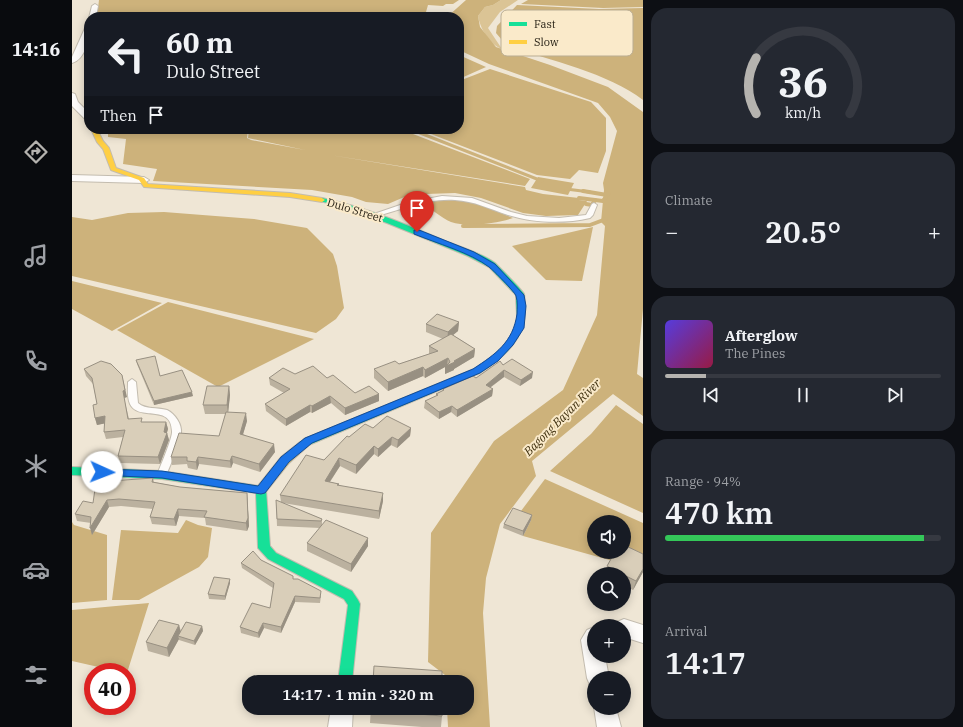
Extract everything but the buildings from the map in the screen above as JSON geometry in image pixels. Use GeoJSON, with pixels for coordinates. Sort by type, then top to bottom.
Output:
{"type":"FeatureCollection","features":[{"type":"Feature","properties":{"kind":"street"},"geometry":{"type":"LineString","coordinates":[[93,12],[95,6]]}},
{"type":"Feature","properties":{"kind":"street"},"geometry":{"type":"LineString","coordinates":[[75,59],[84,39]]}},
{"type":"Feature","properties":{"kind":"street"},"geometry":{"type":"LineString","coordinates":[[72,96],[74,103],[84,113]]}},
{"type":"Feature","properties":{"kind":"street","name":"Dulo Street"},"geometry":{"type":"LineString","coordinates":[[96,134],[100,142],[106,148],[114,169],[144,180],[146,186],[290,195],[320,199],[345,205],[471,254],[492,265],[520,295],[522,306],[519,328],[510,343],[495,359],[476,371],[308,441],[285,460],[261,490]]}},
{"type":"Feature","properties":{"kind":"street"},"geometry":{"type":"LineString","coordinates":[[72,178],[144,180]]}},
{"type":"Feature","properties":{"kind":"street"},"geometry":{"type":"LineString","coordinates":[[72,471],[162,475],[261,490],[264,548],[272,556],[348,596],[354,604],[346,675]]}},
{"type":"Feature","properties":{"kind":"street"},"geometry":{"type":"LineString","coordinates":[[631,628],[643,634]]}},
{"type":"Feature","properties":{"kind":"street"},"geometry":{"type":"LineString","coordinates":[[340,727],[341,715]]}},
{"type":"Feature","properties":{"kind":"street"},"geometry":{"type":"LineString","coordinates":[[606,715],[609,727]]}},
{"type":"Feature","properties":{"kind":"lane"},"geometry":{"type":"LineString","coordinates":[[374,215],[402,205],[432,198],[458,198],[472,200],[519,217],[546,220],[588,216],[590,215],[594,205]]}},
{"type":"Feature","properties":{"kind":"lane"},"geometry":{"type":"LineString","coordinates":[[132,382],[133,402],[137,407],[166,413],[172,417],[176,427],[177,432],[162,475]]}},
{"type":"Feature","properties":{"kind":"shaded area"},"geometry":{"type":"Polygon","coordinates":[[[501,0],[518,0],[501,10],[488,28],[501,49],[489,40],[481,26],[478,16],[485,7],[493,5],[501,0]]]}},
{"type":"Feature","properties":{"kind":"water"},"geometry":{"type":"Polygon","coordinates":[[[99,0],[459,0],[453,4],[446,4],[443,6],[428,5],[426,12],[98,12],[99,0]]]}},
{"type":"Feature","properties":{"kind":"water","name":"Bagong Bayan River"},"geometry":{"type":"Polygon","coordinates":[[[466,0],[501,0],[493,5],[485,7],[478,16],[480,27],[496,47],[501,49],[501,56],[523,56],[608,87],[643,112],[643,309],[637,374],[643,378],[643,416],[613,394],[532,461],[536,476],[500,524],[486,578],[483,613],[490,727],[448,727],[447,715],[474,715],[474,675],[445,675],[428,662],[431,533],[494,441],[563,390],[597,315],[605,226],[601,222],[604,190],[603,183],[617,131],[610,117],[598,103],[489,64],[464,52],[464,12],[453,12],[466,0]]]}},
{"type":"Feature","properties":{"kind":"water"},"geometry":{"type":"Polygon","coordinates":[[[528,0],[643,0],[643,7],[603,8],[521,4],[528,0]]]}},
{"type":"Feature","properties":{"kind":"water"},"geometry":{"type":"Polygon","coordinates":[[[517,5],[599,9],[643,8],[643,100],[613,82],[578,68],[540,56],[633,56],[633,10],[512,10],[517,5]]]}},
{"type":"Feature","properties":{"kind":"water"},"geometry":{"type":"Polygon","coordinates":[[[501,22],[501,39],[496,33],[497,26],[501,22]]]}},
{"type":"Feature","properties":{"kind":"water"},"geometry":{"type":"Polygon","coordinates":[[[464,57],[486,67],[464,77],[464,57]]]}},
{"type":"Feature","properties":{"kind":"water"},"geometry":{"type":"Polygon","coordinates":[[[490,69],[591,102],[606,118],[606,151],[598,173],[579,170],[570,179],[537,175],[431,134],[464,134],[464,79],[490,69]]]}},
{"type":"Feature","properties":{"kind":"water"},"geometry":{"type":"Polygon","coordinates":[[[108,134],[247,134],[247,138],[251,140],[305,150],[248,138],[248,134],[413,134],[530,179],[525,186],[330,155],[525,187],[526,190],[543,194],[579,198],[579,200],[587,201],[578,215],[546,216],[523,213],[481,198],[455,193],[409,195],[388,204],[366,202],[352,197],[312,190],[153,181],[157,169],[123,164],[126,139],[108,137],[108,134]]]}},
{"type":"Feature","properties":{"kind":"water"},"geometry":{"type":"Polygon","coordinates":[[[538,177],[574,183],[568,195],[531,188],[538,177]]]}},
{"type":"Feature","properties":{"kind":"water"},"geometry":{"type":"Polygon","coordinates":[[[461,200],[479,204],[513,218],[499,222],[474,225],[458,224],[440,216],[422,203],[431,201],[461,200]]]}},
{"type":"Feature","properties":{"kind":"water"},"geometry":{"type":"Polygon","coordinates":[[[164,212],[254,219],[307,228],[333,254],[337,266],[344,308],[336,319],[316,333],[72,276],[72,217],[92,220],[128,213],[164,212]]]}},
{"type":"Feature","properties":{"kind":"water"},"geometry":{"type":"Polygon","coordinates":[[[593,227],[582,281],[546,280],[512,246],[593,227]]]}},
{"type":"Feature","properties":{"kind":"water"},"geometry":{"type":"Polygon","coordinates":[[[72,281],[162,303],[112,331],[72,309],[72,281]]]}},
{"type":"Feature","properties":{"kind":"water"},"geometry":{"type":"Polygon","coordinates":[[[168,302],[314,339],[218,387],[117,330],[168,302]]]}},
{"type":"Feature","properties":{"kind":"water"},"geometry":{"type":"Polygon","coordinates":[[[616,405],[643,424],[643,513],[550,471],[591,434],[616,405]]]}},
{"type":"Feature","properties":{"kind":"water"},"geometry":{"type":"Polygon","coordinates":[[[545,479],[625,515],[587,515],[587,554],[523,536],[531,520],[518,515],[545,479]]]}},
{"type":"Feature","properties":{"kind":"water"},"geometry":{"type":"Polygon","coordinates":[[[631,518],[643,523],[643,562],[631,556],[631,518]]]}},
{"type":"Feature","properties":{"kind":"water"},"geometry":{"type":"Polygon","coordinates":[[[186,520],[198,525],[212,528],[208,557],[199,567],[139,600],[112,600],[121,530],[178,533],[186,520]]]}},
{"type":"Feature","properties":{"kind":"water"},"geometry":{"type":"Polygon","coordinates":[[[72,522],[74,525],[107,535],[107,600],[72,603],[72,522]]]}},
{"type":"Feature","properties":{"kind":"water"},"geometry":{"type":"Polygon","coordinates":[[[149,603],[130,663],[84,664],[72,661],[72,610],[149,603]]]}},
{"type":"Feature","properties":{"kind":"waterway"},"geometry":{"type":"LineString","coordinates":[[423,134],[542,181]]}},
{"type":"Feature","properties":{"kind":"waterway"},"geometry":{"type":"LineString","coordinates":[[566,189],[586,192]]}},
{"type":"Feature","properties":{"kind":"waterway"},"geometry":{"type":"LineString","coordinates":[[586,192],[590,192]]}},
{"type":"Feature","properties":{"kind":"waterway"},"geometry":{"type":"LineString","coordinates":[[586,192],[607,195],[609,193]]}},
{"type":"Feature","properties":{"kind":"waterway"},"geometry":{"type":"LineString","coordinates":[[595,200],[603,201],[606,197]]}},
{"type":"Feature","properties":{"kind":"waterway"},"geometry":{"type":"LineString","coordinates":[[579,198],[595,200]]}},
{"type":"Feature","properties":{"kind":"waterway"},"geometry":{"type":"LineString","coordinates":[[586,204],[592,205],[595,200]]}},
{"type":"Feature","properties":{"kind":"waterway"},"geometry":{"type":"LineString","coordinates":[[463,226],[590,225],[606,219]]}},
{"type":"Feature","properties":{"kind":"traffic: fast"},"geometry":{"type":"LineString","coordinates":[[304,444],[308,441],[477,371],[492,361],[511,342],[516,334],[521,317],[520,295],[492,265],[471,254],[390,221],[345,205],[322,200]]}},
{"type":"Feature","properties":{"kind":"traffic: fast"},"geometry":{"type":"LineString","coordinates":[[72,471],[162,475],[261,490]]}},
{"type":"Feature","properties":{"kind":"traffic: fast"},"geometry":{"type":"LineString","coordinates":[[261,490],[264,548],[272,556],[348,595],[354,604],[346,675]]}},
{"type":"Feature","properties":{"kind":"traffic: slow"},"geometry":{"type":"LineString","coordinates":[[96,134],[100,142],[106,148],[113,169],[142,179],[146,186],[290,195],[322,200]]}},
{"type":"Feature","properties":{"kind":"traffic: slow"},"geometry":{"type":"LineString","coordinates":[[261,490],[285,460],[304,444]]}},
{"type":"Feature","properties":{"kind":"route"},"geometry":{"type":"LineString","coordinates":[[102,472],[162,475],[261,490],[285,460],[308,441],[476,371],[495,359],[510,343],[519,328],[522,306],[520,295],[492,265],[471,254],[417,232]]}}]}
